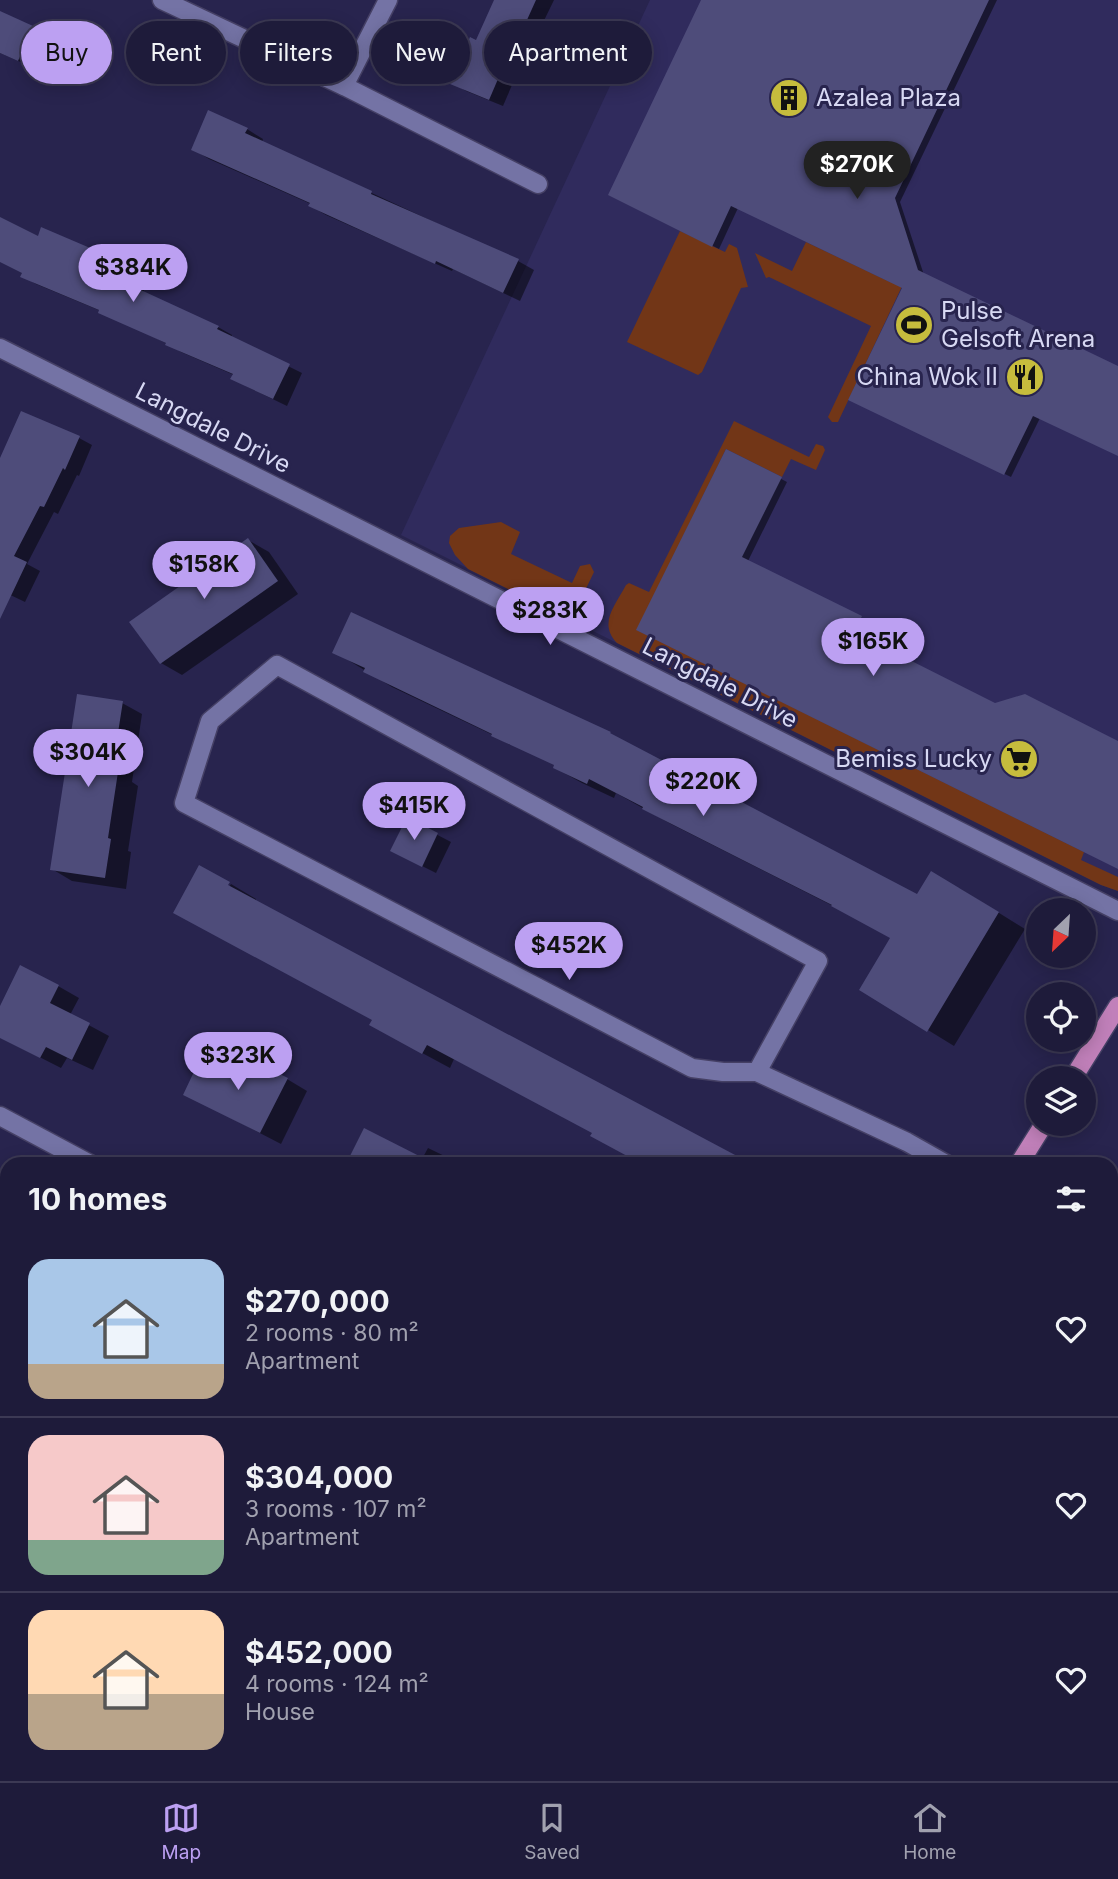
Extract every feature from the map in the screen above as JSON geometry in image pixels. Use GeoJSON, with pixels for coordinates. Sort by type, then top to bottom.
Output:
{"type":"FeatureCollection","features":[{"type":"Feature","properties":{"kind":"main road"},"geometry":{"type":"LineString","coordinates":[[1080,1066],[1118,1006]]}},
{"type":"Feature","properties":{"kind":"main road"},"geometry":{"type":"LineString","coordinates":[[1023,1157],[1036,1136]]}},
{"type":"Feature","properties":{"kind":"street"},"geometry":{"type":"LineString","coordinates":[[162,0],[344,86],[538,184]]}},
{"type":"Feature","properties":{"kind":"street"},"geometry":{"type":"LineString","coordinates":[[344,86],[388,0]]}},
{"type":"Feature","properties":{"kind":"street","name":"Langdale Drive"},"geometry":{"type":"LineString","coordinates":[[0,348],[1118,911]]}},
{"type":"Feature","properties":{"kind":"street"},"geometry":{"type":"LineString","coordinates":[[757,1073],[818,961],[277,665],[210,721],[184,803],[692,1068],[757,1073],[907,1142],[934,1157]]}},
{"type":"Feature","properties":{"kind":"street"},"geometry":{"type":"LineString","coordinates":[[0,1116],[77,1157]]}},
{"type":"Feature","properties":{"kind":"shaded area"},"geometry":{"type":"Polygon","coordinates":[[[650,0],[1118,0],[1118,891],[1101,885],[401,535],[611,84],[652,84],[652,21],[640,21],[650,0]]]}},
{"type":"Feature","properties":{"kind":"shaded area"},"geometry":{"type":"Polygon","coordinates":[[[680,231],[725,252],[729,244],[737,248],[748,287],[741,288],[702,372],[698,375],[627,342],[680,231]]]}},
{"type":"Feature","properties":{"kind":"shaded area"},"geometry":{"type":"Polygon","coordinates":[[[806,242],[890,282],[904,282],[838,422],[832,422],[828,417],[871,326],[769,277],[766,278],[755,253],[792,271],[806,242]]]}},
{"type":"Feature","properties":{"kind":"shaded area"},"geometry":{"type":"Polygon","coordinates":[[[734,421],[809,457],[816,444],[823,446],[825,450],[816,470],[791,459],[782,477],[726,449],[637,630],[1084,852],[1081,860],[1118,877],[1118,891],[1101,885],[617,643],[611,636],[609,621],[613,607],[629,583],[649,592],[734,421]]]}},
{"type":"Feature","properties":{"kind":"shaded area"},"geometry":{"type":"Polygon","coordinates":[[[501,522],[520,532],[511,554],[572,583],[580,566],[590,564],[594,572],[579,603],[570,611],[556,613],[468,569],[455,555],[449,543],[450,536],[459,528],[501,522]]]}},
{"type":"Feature","properties":{"kind":"building"},"geometry":{"type":"Polygon","coordinates":[[[494,0],[536,0],[527,21],[485,21],[494,0]]]}},
{"type":"Feature","properties":{"kind":"building","name":"Azalea Plaza"},"geometry":{"type":"Polygon","coordinates":[[[701,0],[989,0],[895,198],[918,270],[1118,366],[1118,456],[1033,416],[1004,475],[848,400],[902,288],[731,206],[712,247],[608,195],[701,0]]]}},
{"type":"Feature","properties":{"kind":"building"},"geometry":{"type":"Polygon","coordinates":[[[0,11],[22,21],[21,54],[18,61],[0,53],[0,11]]]}},
{"type":"Feature","properties":{"kind":"building"},"geometry":{"type":"Polygon","coordinates":[[[484,22],[484,84],[496,84],[489,100],[450,84],[470,84],[470,37],[476,40],[484,22]]]}},
{"type":"Feature","properties":{"kind":"building"},"geometry":{"type":"Polygon","coordinates":[[[208,110],[248,128],[245,133],[372,191],[371,194],[519,259],[503,293],[308,206],[310,203],[191,150],[208,110]]]}},
{"type":"Feature","properties":{"kind":"building"},"geometry":{"type":"Polygon","coordinates":[[[0,217],[38,236],[41,227],[137,268],[130,285],[219,326],[217,329],[290,364],[273,399],[230,379],[233,374],[98,313],[99,310],[20,277],[22,273],[0,262],[0,217]]]}},
{"type":"Feature","properties":{"kind":"building"},"geometry":{"type":"Polygon","coordinates":[[[21,411],[80,436],[65,470],[63,468],[44,507],[40,506],[14,556],[27,562],[0,619],[0,458],[21,411]]]}},
{"type":"Feature","properties":{"kind":"building"},"geometry":{"type":"Polygon","coordinates":[[[726,449],[782,477],[742,557],[862,616],[854,632],[995,703],[1025,694],[1118,741],[1118,869],[636,630],[726,449]]]}},
{"type":"Feature","properties":{"kind":"building"},"geometry":{"type":"Polygon","coordinates":[[[248,538],[278,581],[160,664],[129,622],[248,538]]]}},
{"type":"Feature","properties":{"kind":"building"},"geometry":{"type":"Polygon","coordinates":[[[351,612],[611,732],[917,894],[931,871],[999,912],[927,1032],[859,990],[890,938],[589,779],[587,784],[553,768],[554,765],[363,672],[365,668],[332,653],[351,612]]]}},
{"type":"Feature","properties":{"kind":"building"},"geometry":{"type":"Polygon","coordinates":[[[77,694],[123,701],[112,771],[118,772],[105,878],[50,870],[77,694]]]}},
{"type":"Feature","properties":{"kind":"building"},"geometry":{"type":"Polygon","coordinates":[[[407,817],[438,833],[422,867],[390,851],[407,817]]]}},
{"type":"Feature","properties":{"kind":"building"},"geometry":{"type":"Polygon","coordinates":[[[199,865],[230,882],[228,885],[739,1157],[629,1157],[590,1136],[592,1133],[427,1045],[422,1054],[369,1025],[372,1020],[173,913],[199,865]]]}},
{"type":"Feature","properties":{"kind":"building"},"geometry":{"type":"Polygon","coordinates":[[[20,965],[59,985],[50,1003],[90,1023],[72,1060],[46,1047],[40,1058],[0,1038],[0,1006],[20,965]]]}},
{"type":"Feature","properties":{"kind":"building"},"geometry":{"type":"Polygon","coordinates":[[[247,1058],[288,1078],[260,1133],[183,1095],[200,1059],[237,1078],[247,1058]]]}},
{"type":"Feature","properties":{"kind":"building"},"geometry":{"type":"Polygon","coordinates":[[[364,1128],[421,1157],[350,1157],[364,1128]]]}},
{"type":"Feature","properties":{"kind":"place","name":"Azalea Plaza"},"geometry":{"type":"Point","coordinates":[789,98]}},
{"type":"Feature","properties":{"kind":"place","name":"Pulse Gelsoft Arena"},"geometry":{"type":"Point","coordinates":[914,325]}},
{"type":"Feature","properties":{"kind":"place","name":"China Wok II"},"geometry":{"type":"Point","coordinates":[1025,377]}},
{"type":"Feature","properties":{"kind":"place","name":"Bemiss Lucky"},"geometry":{"type":"Point","coordinates":[1019,759]}}]}
